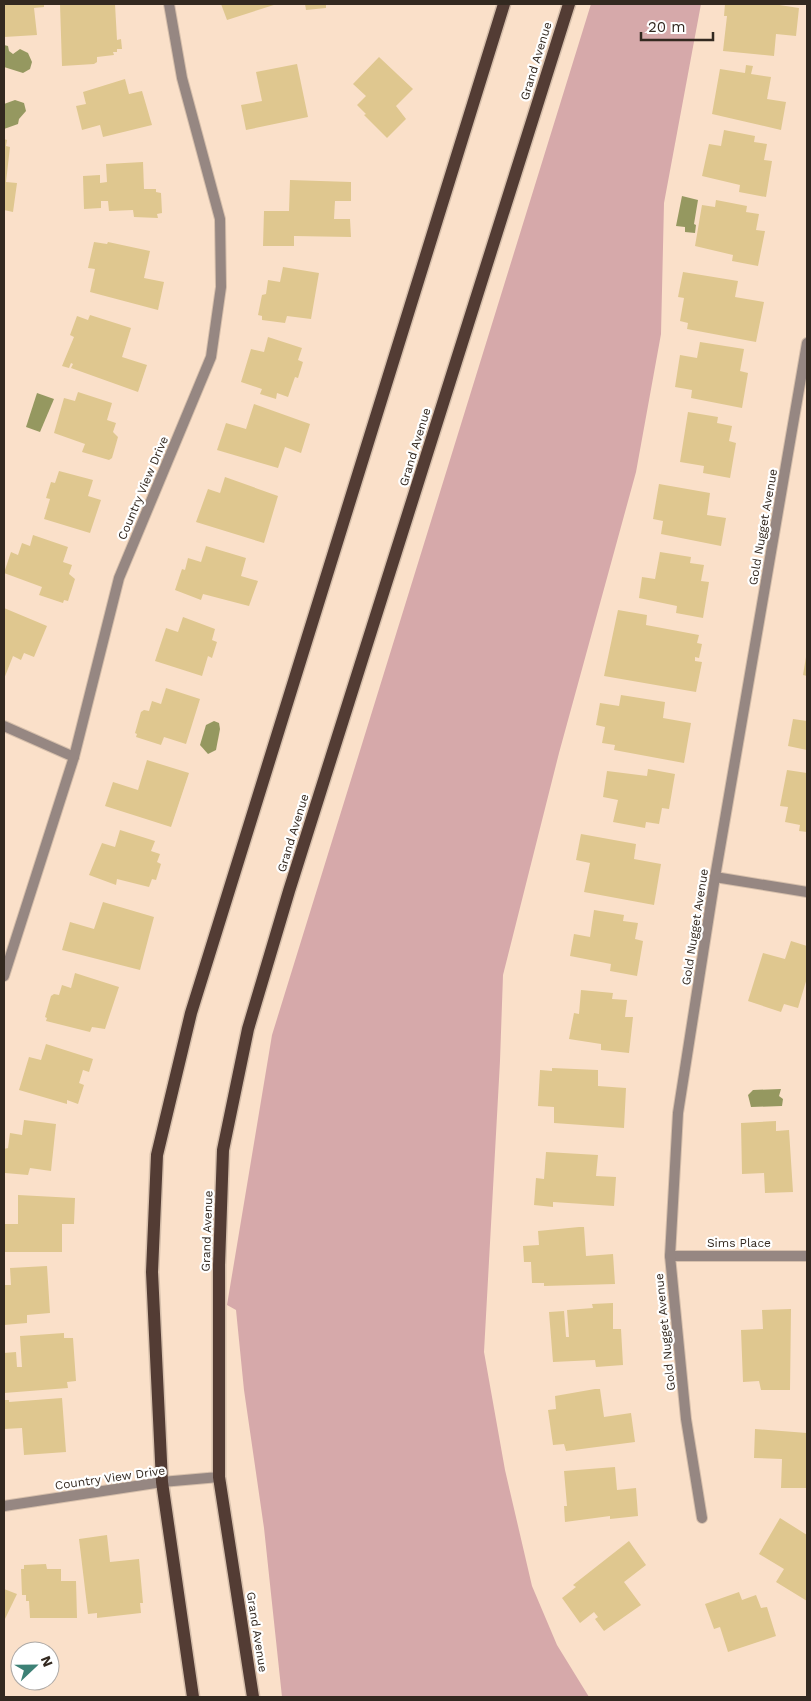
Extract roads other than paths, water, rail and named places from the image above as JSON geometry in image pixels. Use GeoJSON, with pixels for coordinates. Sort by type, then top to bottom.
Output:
{"type":"FeatureCollection","features":[{"type":"Feature","properties":{"kind":"main road"},"geometry":{"type":"LineString","coordinates":[[192,1697],[162,1482],[152,1272],[157,1155],[191,1013],[504,4]]}},
{"type":"Feature","properties":{"kind":"main road","name":"Grand Avenue"},"geometry":{"type":"LineString","coordinates":[[253,1697],[219,1477],[219,1265],[223,1150],[248,1029],[568,4]]}},
{"type":"Feature","properties":{"kind":"street","name":"Country View Drive"},"geometry":{"type":"LineString","coordinates":[[4,976],[74,757],[119,578],[211,357],[221,288],[220,218],[182,78],[169,4]]}},
{"type":"Feature","properties":{"kind":"street","name":"Gold Nugget Avenue"},"geometry":{"type":"LineString","coordinates":[[702,1518],[686,1419],[670,1256],[678,1113],[715,877],[807,344]]}},
{"type":"Feature","properties":{"kind":"street"},"geometry":{"type":"LineString","coordinates":[[4,726],[74,757]]}},
{"type":"Feature","properties":{"kind":"street"},"geometry":{"type":"LineString","coordinates":[[715,877],[807,892]]}},
{"type":"Feature","properties":{"kind":"street","name":"Sims Place"},"geometry":{"type":"LineString","coordinates":[[670,1256],[807,1256]]}},
{"type":"Feature","properties":{"kind":"street","name":"Country View Drive"},"geometry":{"type":"LineString","coordinates":[[4,1506],[162,1482],[219,1477]]}}]}
